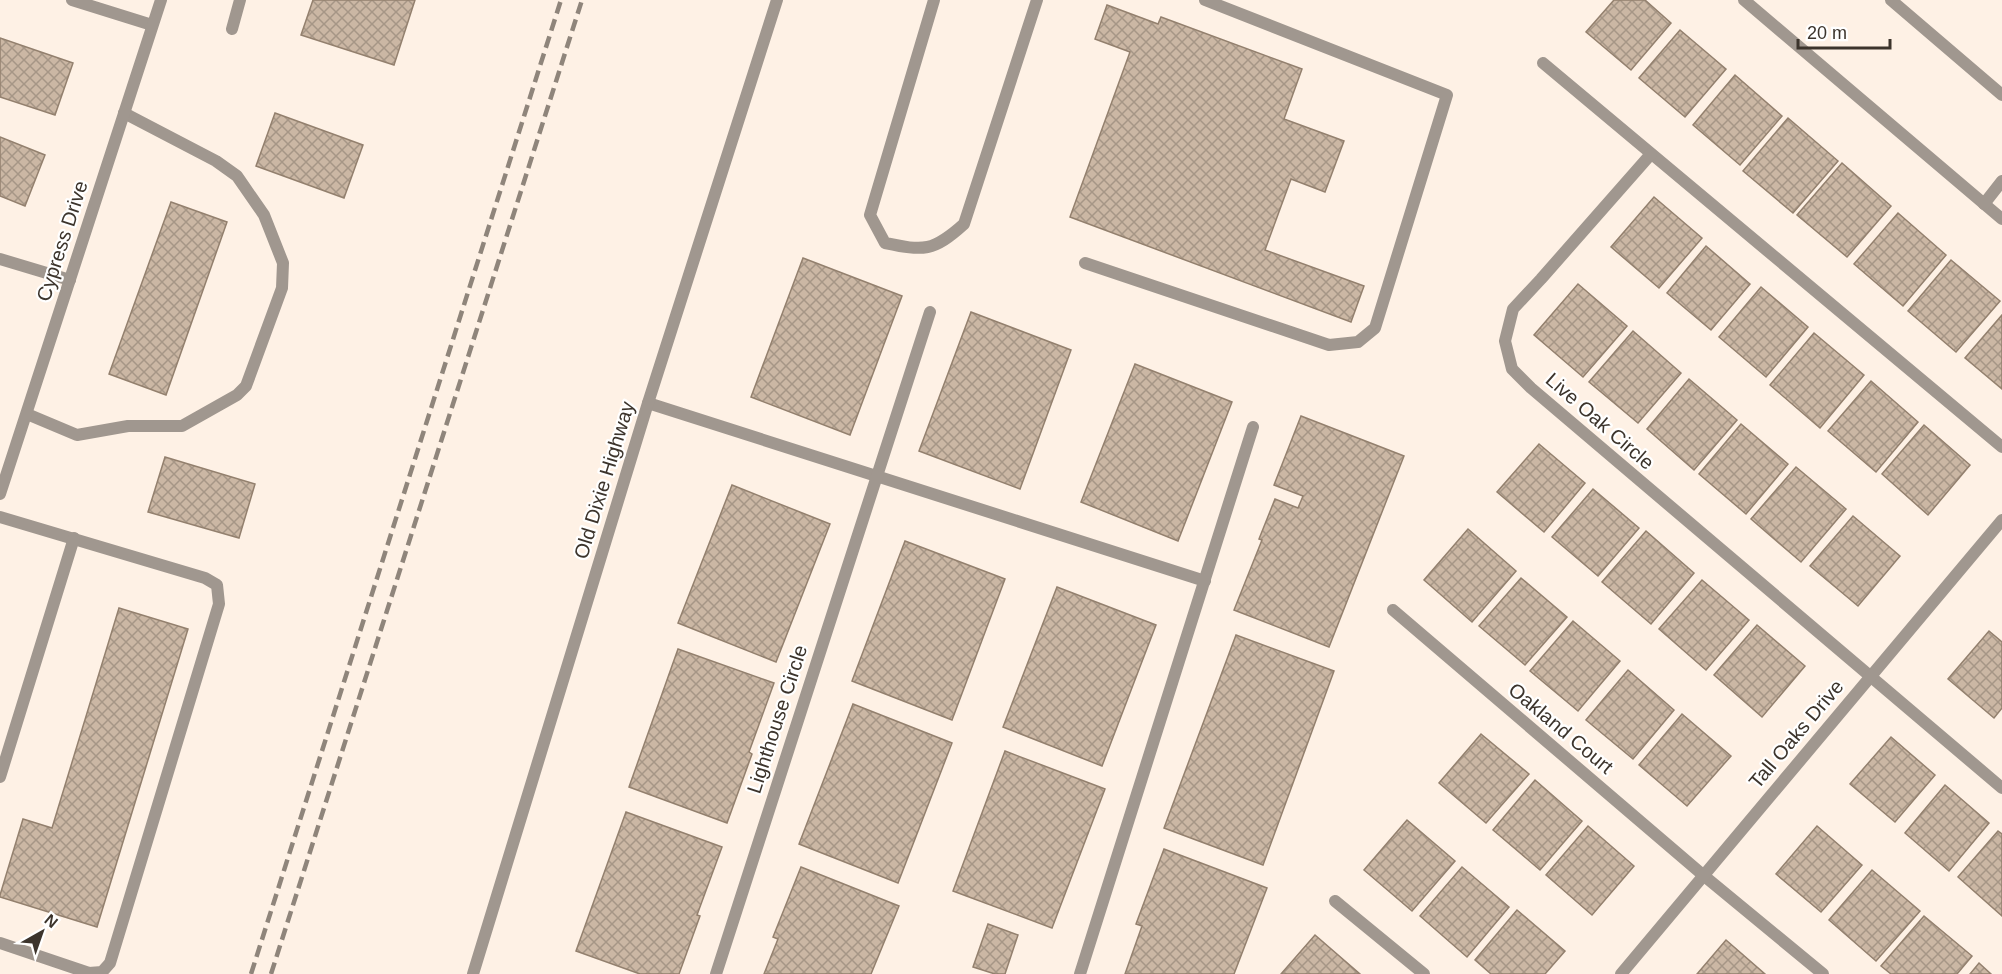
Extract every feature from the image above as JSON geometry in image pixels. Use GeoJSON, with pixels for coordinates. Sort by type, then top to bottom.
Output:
{"type":"FeatureCollection","features":[{"type":"Feature","properties":{"kind":"street"},"geometry":{"type":"LineString","coordinates":[[72,0],[152,25]]}},
{"type":"Feature","properties":{"kind":"street","name":"Cypress Drive"},"geometry":{"type":"LineString","coordinates":[[0,494],[161,0]]}},
{"type":"Feature","properties":{"kind":"street"},"geometry":{"type":"LineString","coordinates":[[232,29],[240,0]]}},
{"type":"Feature","properties":{"kind":"street","name":"Old Dixie Highway"},"geometry":{"type":"LineString","coordinates":[[474,974],[648,403],[777,0]]}},
{"type":"Feature","properties":{"kind":"street"},"geometry":{"type":"LineString","coordinates":[[934,0],[870,215],[885,243],[917,249],[944,242],[964,225],[1037,0]]}},
{"type":"Feature","properties":{"kind":"street"},"geometry":{"type":"LineString","coordinates":[[1085,263],[1329,345],[1358,342],[1375,328],[1447,95],[1205,0]]}},
{"type":"Feature","properties":{"kind":"street"},"geometry":{"type":"LineString","coordinates":[[1744,0],[2002,219]]}},
{"type":"Feature","properties":{"kind":"street"},"geometry":{"type":"LineString","coordinates":[[1891,0],[2002,95]]}},
{"type":"Feature","properties":{"kind":"street"},"geometry":{"type":"LineString","coordinates":[[1543,63],[2002,447]]}},
{"type":"Feature","properties":{"kind":"street"},"geometry":{"type":"LineString","coordinates":[[27,414],[77,435],[128,426],[182,426],[237,395],[246,386],[282,288],[283,263],[264,215],[237,176],[216,161],[124,113]]}},
{"type":"Feature","properties":{"kind":"street","name":"Live Oak Circle"},"geometry":{"type":"LineString","coordinates":[[1651,154],[1513,309],[1505,341],[1512,369],[1531,388],[2002,788]]}},
{"type":"Feature","properties":{"kind":"street"},"geometry":{"type":"LineString","coordinates":[[1984,204],[2002,181]]}},
{"type":"Feature","properties":{"kind":"street"},"geometry":{"type":"LineString","coordinates":[[0,259],[70,280]]}},
{"type":"Feature","properties":{"kind":"street","name":"Lighthouse Circle"},"geometry":{"type":"LineString","coordinates":[[716,974],[930,312]]}},
{"type":"Feature","properties":{"kind":"street"},"geometry":{"type":"LineString","coordinates":[[648,403],[1205,581]]}},
{"type":"Feature","properties":{"kind":"street"},"geometry":{"type":"LineString","coordinates":[[1080,974],[1253,428]]}},
{"type":"Feature","properties":{"kind":"street"},"geometry":{"type":"LineString","coordinates":[[0,517],[206,578],[217,585],[219,604],[110,963],[102,972],[89,973],[0,943]]}},
{"type":"Feature","properties":{"kind":"street","name":"Tall Oaks Drive"},"geometry":{"type":"LineString","coordinates":[[1621,974],[2002,520]]}},
{"type":"Feature","properties":{"kind":"street"},"geometry":{"type":"LineString","coordinates":[[0,777],[74,538]]}},
{"type":"Feature","properties":{"kind":"street","name":"Oakland Court"},"geometry":{"type":"LineString","coordinates":[[1393,610],[1823,974]]}},
{"type":"Feature","properties":{"kind":"street"},"geometry":{"type":"LineString","coordinates":[[1335,901],[1424,974]]}},
{"type":"Feature","properties":{"kind":"building"},"geometry":{"type":"Polygon","coordinates":[[[313,0],[415,0],[394,65],[301,35],[313,0]]]}},
{"type":"Feature","properties":{"kind":"building"},"geometry":{"type":"Polygon","coordinates":[[[1614,0],[1645,0],[1671,23],[1631,70],[1586,32],[1614,0]]]}},
{"type":"Feature","properties":{"kind":"building"},"geometry":{"type":"Polygon","coordinates":[[[1107,5],[1158,24],[1161,17],[1302,69],[1284,119],[1344,141],[1325,192],[1291,179],[1265,250],[1364,286],[1351,322],[1070,217],[1130,52],[1095,39],[1107,5]]]}},
{"type":"Feature","properties":{"kind":"building"},"geometry":{"type":"Polygon","coordinates":[[[1680,30],[1726,69],[1685,117],[1639,78],[1680,30]]]}},
{"type":"Feature","properties":{"kind":"building"},"geometry":{"type":"Polygon","coordinates":[[[0,38],[73,63],[55,115],[0,97],[0,38]]]}},
{"type":"Feature","properties":{"kind":"building"},"geometry":{"type":"Polygon","coordinates":[[[1735,75],[1782,116],[1740,165],[1693,125],[1735,75]]]}},
{"type":"Feature","properties":{"kind":"building"},"geometry":{"type":"Polygon","coordinates":[[[275,113],[363,145],[344,198],[256,166],[275,113]]]}},
{"type":"Feature","properties":{"kind":"building"},"geometry":{"type":"Polygon","coordinates":[[[1788,118],[1838,161],[1793,213],[1743,171],[1788,118]]]}},
{"type":"Feature","properties":{"kind":"building"},"geometry":{"type":"Polygon","coordinates":[[[0,137],[45,155],[25,206],[0,196],[0,137]]]}},
{"type":"Feature","properties":{"kind":"building"},"geometry":{"type":"Polygon","coordinates":[[[1842,163],[1891,206],[1847,257],[1797,215],[1842,163]]]}},
{"type":"Feature","properties":{"kind":"building"},"geometry":{"type":"Polygon","coordinates":[[[1654,197],[1702,238],[1659,288],[1611,247],[1654,197]]]}},
{"type":"Feature","properties":{"kind":"building"},"geometry":{"type":"Polygon","coordinates":[[[171,202],[227,222],[166,395],[109,374],[171,202]]]}},
{"type":"Feature","properties":{"kind":"building"},"geometry":{"type":"Polygon","coordinates":[[[1898,213],[1946,255],[1903,306],[1854,264],[1898,213]]]}},
{"type":"Feature","properties":{"kind":"building"},"geometry":{"type":"Polygon","coordinates":[[[1706,246],[1750,284],[1711,330],[1667,293],[1706,246]]]}},
{"type":"Feature","properties":{"kind":"building"},"geometry":{"type":"Polygon","coordinates":[[[803,258],[902,296],[850,435],[751,397],[803,258]]]}},
{"type":"Feature","properties":{"kind":"building"},"geometry":{"type":"Polygon","coordinates":[[[1951,260],[2000,301],[1956,352],[1908,311],[1951,260]]]}},
{"type":"Feature","properties":{"kind":"building"},"geometry":{"type":"Polygon","coordinates":[[[1578,284],[1627,326],[1583,377],[1534,335],[1578,284]]]}},
{"type":"Feature","properties":{"kind":"building"},"geometry":{"type":"Polygon","coordinates":[[[1761,287],[1808,327],[1766,377],[1719,337],[1761,287]]]}},
{"type":"Feature","properties":{"kind":"building"},"geometry":{"type":"Polygon","coordinates":[[[971,312],[1071,350],[1020,489],[919,451],[971,312]]]}},
{"type":"Feature","properties":{"kind":"building"},"geometry":{"type":"Polygon","coordinates":[[[2002,315],[2002,389],[1965,358],[2002,315]]]}},
{"type":"Feature","properties":{"kind":"building"},"geometry":{"type":"Polygon","coordinates":[[[1633,331],[1681,373],[1638,423],[1589,382],[1633,331]]]}},
{"type":"Feature","properties":{"kind":"building"},"geometry":{"type":"Polygon","coordinates":[[[1814,333],[1864,375],[1820,428],[1770,385],[1814,333]]]}},
{"type":"Feature","properties":{"kind":"building"},"geometry":{"type":"Polygon","coordinates":[[[1135,364],[1232,402],[1178,541],[1081,502],[1135,364]]]}},
{"type":"Feature","properties":{"kind":"building"},"geometry":{"type":"Polygon","coordinates":[[[1689,379],[1737,420],[1694,470],[1647,429],[1689,379]]]}},
{"type":"Feature","properties":{"kind":"building"},"geometry":{"type":"Polygon","coordinates":[[[1871,381],[1918,422],[1876,472],[1828,431],[1871,381]]]}},
{"type":"Feature","properties":{"kind":"building"},"geometry":{"type":"Polygon","coordinates":[[[1301,416],[1404,456],[1329,647],[1234,610],[1262,540],[1259,539],[1275,499],[1298,508],[1303,496],[1274,485],[1301,416]]]}},
{"type":"Feature","properties":{"kind":"building"},"geometry":{"type":"Polygon","coordinates":[[[1741,424],[1788,464],[1746,514],[1699,474],[1741,424]]]}},
{"type":"Feature","properties":{"kind":"building"},"geometry":{"type":"Polygon","coordinates":[[[1924,425],[1970,465],[1928,515],[1882,474],[1924,425]]]}},
{"type":"Feature","properties":{"kind":"building"},"geometry":{"type":"Polygon","coordinates":[[[1539,444],[1585,483],[1544,532],[1497,492],[1539,444]]]}},
{"type":"Feature","properties":{"kind":"building"},"geometry":{"type":"Polygon","coordinates":[[[165,457],[255,484],[239,538],[148,512],[165,457]]]}},
{"type":"Feature","properties":{"kind":"building"},"geometry":{"type":"Polygon","coordinates":[[[1796,467],[1846,509],[1801,562],[1751,519],[1796,467]]]}},
{"type":"Feature","properties":{"kind":"building"},"geometry":{"type":"Polygon","coordinates":[[[732,485],[830,524],[776,662],[678,623],[732,485]]]}},
{"type":"Feature","properties":{"kind":"building"},"geometry":{"type":"Polygon","coordinates":[[[1593,489],[1639,528],[1598,576],[1552,537],[1593,489]]]}},
{"type":"Feature","properties":{"kind":"building"},"geometry":{"type":"Polygon","coordinates":[[[1853,516],[1900,556],[1858,606],[1810,566],[1853,516]]]}},
{"type":"Feature","properties":{"kind":"building"},"geometry":{"type":"Polygon","coordinates":[[[1468,529],[1516,571],[1472,622],[1424,580],[1468,529]]]}},
{"type":"Feature","properties":{"kind":"building"},"geometry":{"type":"Polygon","coordinates":[[[1646,531],[1694,573],[1651,624],[1602,582],[1646,531]]]}},
{"type":"Feature","properties":{"kind":"building"},"geometry":{"type":"Polygon","coordinates":[[[905,541],[1005,579],[952,720],[852,681],[905,541]]]}},
{"type":"Feature","properties":{"kind":"building"},"geometry":{"type":"Polygon","coordinates":[[[1521,578],[1567,617],[1525,665],[1479,626],[1521,578]]]}},
{"type":"Feature","properties":{"kind":"building"},"geometry":{"type":"Polygon","coordinates":[[[1702,580],[1749,620],[1706,670],[1659,629],[1702,580]]]}},
{"type":"Feature","properties":{"kind":"building"},"geometry":{"type":"Polygon","coordinates":[[[1057,587],[1156,625],[1102,766],[1003,727],[1057,587]]]}},
{"type":"Feature","properties":{"kind":"building"},"geometry":{"type":"Polygon","coordinates":[[[119,608],[188,629],[97,927],[0,897],[0,895],[23,819],[52,828],[119,608]]]}},
{"type":"Feature","properties":{"kind":"building"},"geometry":{"type":"Polygon","coordinates":[[[1573,621],[1620,661],[1578,711],[1530,671],[1573,621]]]}},
{"type":"Feature","properties":{"kind":"building"},"geometry":{"type":"Polygon","coordinates":[[[1757,625],[1805,666],[1762,717],[1714,675],[1757,625]]]}},
{"type":"Feature","properties":{"kind":"building"},"geometry":{"type":"Polygon","coordinates":[[[1989,631],[2002,642],[2002,708],[1994,718],[1948,679],[1989,631]]]}},
{"type":"Feature","properties":{"kind":"building"},"geometry":{"type":"Polygon","coordinates":[[[1236,635],[1334,671],[1263,865],[1164,828],[1236,635]]]}},
{"type":"Feature","properties":{"kind":"building"},"geometry":{"type":"Polygon","coordinates":[[[678,649],[774,683],[727,823],[629,787],[678,649]]]}},
{"type":"Feature","properties":{"kind":"building"},"geometry":{"type":"Polygon","coordinates":[[[1628,670],[1674,710],[1633,759],[1586,720],[1628,670]]]}},
{"type":"Feature","properties":{"kind":"building"},"geometry":{"type":"Polygon","coordinates":[[[853,704],[952,743],[898,883],[799,844],[853,704]]]}},
{"type":"Feature","properties":{"kind":"building"},"geometry":{"type":"Polygon","coordinates":[[[1682,714],[1731,756],[1687,806],[1639,765],[1682,714]]]}},
{"type":"Feature","properties":{"kind":"building"},"geometry":{"type":"Polygon","coordinates":[[[1481,734],[1529,774],[1486,823],[1439,783],[1481,734]]]}},
{"type":"Feature","properties":{"kind":"building"},"geometry":{"type":"Polygon","coordinates":[[[1891,737],[1935,775],[1895,822],[1850,784],[1891,737]]]}},
{"type":"Feature","properties":{"kind":"building"},"geometry":{"type":"Polygon","coordinates":[[[1005,751],[1105,789],[1052,928],[953,891],[1005,751]]]}},
{"type":"Feature","properties":{"kind":"building"},"geometry":{"type":"Polygon","coordinates":[[[1535,780],[1582,821],[1540,870],[1493,830],[1535,780]]]}},
{"type":"Feature","properties":{"kind":"building"},"geometry":{"type":"Polygon","coordinates":[[[1945,785],[1989,823],[1949,871],[1905,833],[1945,785]]]}},
{"type":"Feature","properties":{"kind":"building"},"geometry":{"type":"Polygon","coordinates":[[[626,812],[722,847],[697,915],[700,916],[679,974],[640,974],[576,951],[626,812]]]}},
{"type":"Feature","properties":{"kind":"building"},"geometry":{"type":"Polygon","coordinates":[[[1407,820],[1455,861],[1412,911],[1364,870],[1407,820]]]}},
{"type":"Feature","properties":{"kind":"building"},"geometry":{"type":"Polygon","coordinates":[[[1588,826],[1634,866],[1592,915],[1546,875],[1588,826]]]}},
{"type":"Feature","properties":{"kind":"building"},"geometry":{"type":"Polygon","coordinates":[[[1817,826],[1862,865],[1821,912],[1776,874],[1817,826]]]}},
{"type":"Feature","properties":{"kind":"building"},"geometry":{"type":"Polygon","coordinates":[[[1998,831],[2002,834],[2002,916],[1958,877],[1998,831]]]}},
{"type":"Feature","properties":{"kind":"building"},"geometry":{"type":"Polygon","coordinates":[[[1164,849],[1267,888],[1234,974],[1125,974],[1142,926],[1136,924],[1164,849]]]}},
{"type":"Feature","properties":{"kind":"building"},"geometry":{"type":"Polygon","coordinates":[[[801,867],[899,906],[871,974],[764,974],[778,939],[773,937],[801,867]]]}},
{"type":"Feature","properties":{"kind":"building"},"geometry":{"type":"Polygon","coordinates":[[[1462,867],[1509,907],[1467,957],[1420,916],[1462,867]]]}},
{"type":"Feature","properties":{"kind":"building"},"geometry":{"type":"Polygon","coordinates":[[[1872,870],[1920,911],[1876,961],[1829,920],[1872,870]]]}},
{"type":"Feature","properties":{"kind":"building"},"geometry":{"type":"Polygon","coordinates":[[[1517,910],[1565,951],[1545,974],[1491,974],[1475,960],[1517,910]]]}},
{"type":"Feature","properties":{"kind":"building"},"geometry":{"type":"Polygon","coordinates":[[[1924,916],[1972,956],[1957,974],[1891,974],[1881,966],[1924,916]]]}},
{"type":"Feature","properties":{"kind":"building"},"geometry":{"type":"Polygon","coordinates":[[[988,924],[1018,935],[1005,974],[995,974],[973,967],[988,924]]]}},
{"type":"Feature","properties":{"kind":"building"},"geometry":{"type":"Polygon","coordinates":[[[1315,935],[1360,974],[1281,974],[1315,935]]]}},
{"type":"Feature","properties":{"kind":"building"},"geometry":{"type":"Polygon","coordinates":[[[1726,940],[1765,974],[1697,974],[1726,940]]]}},
{"type":"Feature","properties":{"kind":"building"},"geometry":{"type":"Polygon","coordinates":[[[1979,963],[1991,974],[1970,974],[1979,963]]]}},
{"type":"Feature","properties":{"kind":"railway"},"geometry":{"type":"LineString","coordinates":[[251,974],[561,0]]}},
{"type":"Feature","properties":{"kind":"railway"},"geometry":{"type":"LineString","coordinates":[[271,974],[582,0]]}}]}
